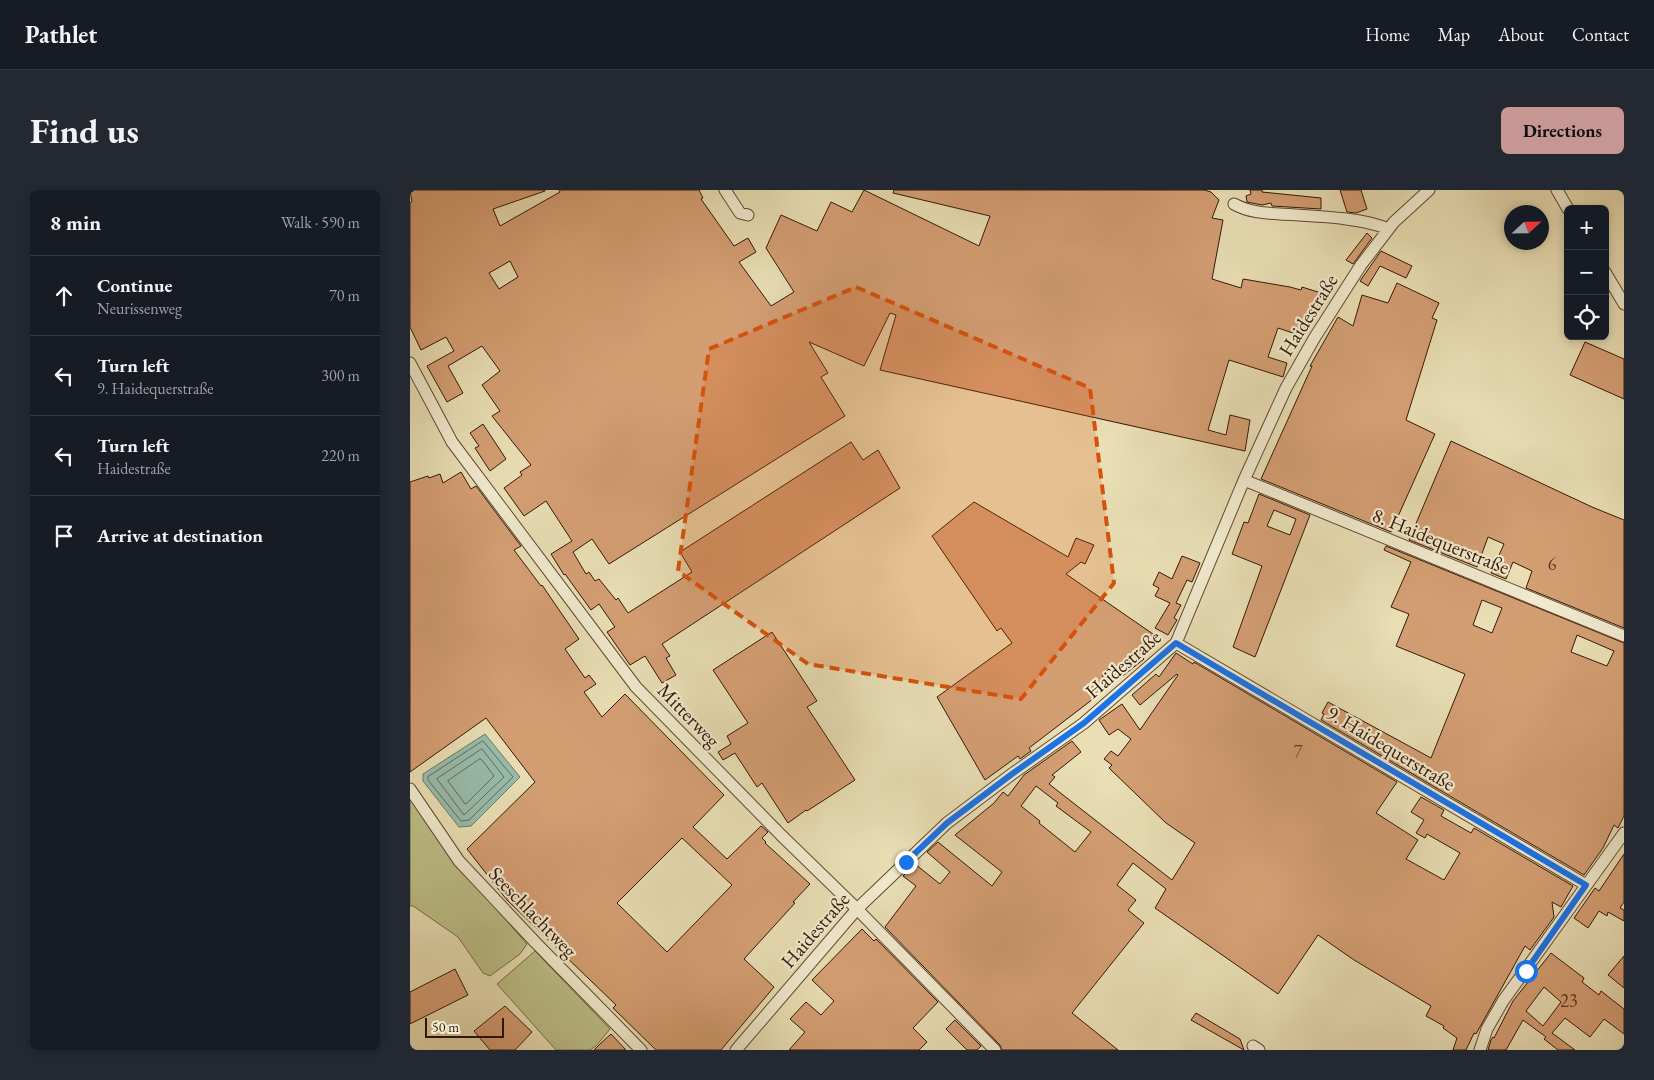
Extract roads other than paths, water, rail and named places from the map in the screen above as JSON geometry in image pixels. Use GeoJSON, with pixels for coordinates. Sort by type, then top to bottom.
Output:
{"type":"FeatureCollection","features":[{"type":"Feature","properties":{"kind":"street"},"geometry":{"type":"LineString","coordinates":[[725,190],[740,214],[748,215]]}},
{"type":"Feature","properties":{"kind":"street","name":"Haidestraße"},"geometry":{"type":"LineString","coordinates":[[736,1050],[857,909],[947,823],[1084,723],[1176,643],[1244,480],[1286,388],[1315,337],[1361,265],[1394,222],[1429,190]]}},
{"type":"Feature","properties":{"kind":"street"},"geometry":{"type":"LineString","coordinates":[[1557,190],[1566,205]]}},
{"type":"Feature","properties":{"kind":"street"},"geometry":{"type":"LineString","coordinates":[[1234,204],[1251,211],[1341,219],[1377,225],[1388,229]]}},
{"type":"Feature","properties":{"kind":"street"},"geometry":{"type":"LineString","coordinates":[[1609,279],[1624,304]]}},
{"type":"Feature","properties":{"kind":"street","name":"Mitterweg"},"geometry":{"type":"LineString","coordinates":[[410,363],[452,442],[636,687],[995,1050]]}},
{"type":"Feature","properties":{"kind":"street","name":"8. Haidequerstraße"},"geometry":{"type":"LineString","coordinates":[[1244,480],[1624,636]]}},
{"type":"Feature","properties":{"kind":"street","name":"9. Haidequerstraße"},"geometry":{"type":"LineString","coordinates":[[1176,643],[1586,885]]}},
{"type":"Feature","properties":{"kind":"street","name":"Seeschlachtweg"},"geometry":{"type":"LineString","coordinates":[[410,789],[458,861],[641,1050]]}},
{"type":"Feature","properties":{"kind":"street"},"geometry":{"type":"LineString","coordinates":[[1480,1050],[1487,1029],[1504,1001],[1624,832]]}},
{"type":"Feature","properties":{"kind":"water"},"geometry":{"type":"Polygon","coordinates":[[[485,734],[520,777],[471,826],[459,827],[423,781],[423,774],[485,734]]]}}]}
